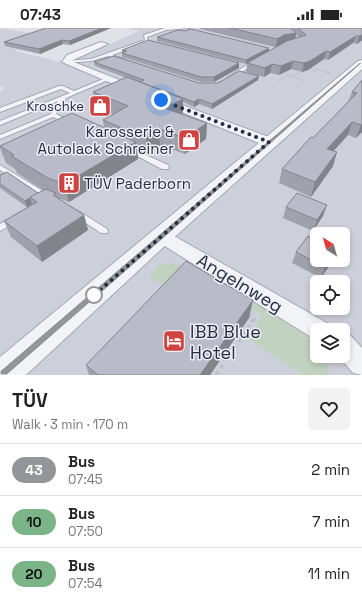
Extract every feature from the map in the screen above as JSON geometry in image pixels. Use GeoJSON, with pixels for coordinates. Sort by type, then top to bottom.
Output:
{"type":"FeatureCollection","features":[{"type":"Feature","properties":{"kind":"street"},"geometry":{"type":"LineString","coordinates":[[104,44],[70,57],[66,62],[269,142]]}},
{"type":"Feature","properties":{"kind":"street"},"geometry":{"type":"LineString","coordinates":[[3,375],[269,142],[362,63]]}},
{"type":"Feature","properties":{"kind":"street","name":"Angelnweg"},"geometry":{"type":"LineString","coordinates":[[161,236],[310,325]]}},
{"type":"Feature","properties":{"kind":"street"},"geometry":{"type":"LineString","coordinates":[[350,352],[362,365]]}},
{"type":"Feature","properties":{"kind":"lane"},"geometry":{"type":"LineString","coordinates":[[146,39],[154,41],[184,28]]}},
{"type":"Feature","properties":{"kind":"lane"},"geometry":{"type":"LineString","coordinates":[[66,62],[91,60],[108,55],[166,29],[184,28],[193,30]]}},
{"type":"Feature","properties":{"kind":"lane"},"geometry":{"type":"LineString","coordinates":[[108,55],[129,62]]}},
{"type":"Feature","properties":{"kind":"lane"},"geometry":{"type":"LineString","coordinates":[[226,78],[258,60]]}},
{"type":"Feature","properties":{"kind":"lane"},"geometry":{"type":"LineString","coordinates":[[238,65],[246,67]]}},
{"type":"Feature","properties":{"kind":"lane"},"geometry":{"type":"LineString","coordinates":[[238,72],[245,74]]}},
{"type":"Feature","properties":{"kind":"lane"},"geometry":{"type":"LineString","coordinates":[[0,124],[108,79]]}},
{"type":"Feature","properties":{"kind":"lane"},"geometry":{"type":"LineString","coordinates":[[0,110],[61,87],[75,93]]}},
{"type":"Feature","properties":{"kind":"lane"},"geometry":{"type":"LineString","coordinates":[[0,137],[53,115],[63,98]]}},
{"type":"Feature","properties":{"kind":"lane"},"geometry":{"type":"LineString","coordinates":[[53,115],[74,124]]}},
{"type":"Feature","properties":{"kind":"lane"},"geometry":{"type":"LineString","coordinates":[[123,147],[165,167]]}},
{"type":"Feature","properties":{"kind":"lane"},"geometry":{"type":"LineString","coordinates":[[0,167],[49,201]]}},
{"type":"Feature","properties":{"kind":"lane"},"geometry":{"type":"LineString","coordinates":[[70,209],[104,231]]}},
{"type":"Feature","properties":{"kind":"lane"},"geometry":{"type":"LineString","coordinates":[[0,228],[25,213]]}},
{"type":"Feature","properties":{"kind":"path"},"geometry":{"type":"LineString","coordinates":[[316,71],[310,70],[319,69]]}},
{"type":"Feature","properties":{"kind":"path"},"geometry":{"type":"LineString","coordinates":[[277,82],[286,76],[301,73]]}},
{"type":"Feature","properties":{"kind":"path"},"geometry":{"type":"LineString","coordinates":[[291,76],[304,80]]}},
{"type":"Feature","properties":{"kind":"path"},"geometry":{"type":"LineString","coordinates":[[216,375],[254,319],[241,311]]}},
{"type":"Feature","properties":{"kind":"shaded area"},"geometry":{"type":"Polygon","coordinates":[[[0,28],[50,36],[15,51],[56,61],[51,64],[110,44],[139,31],[126,28],[362,28],[362,375],[330,375],[328,363],[350,363],[350,323],[310,323],[310,337],[233,299],[262,316],[247,339],[303,375],[0,375],[0,92],[5,88],[0,86],[0,28]]]}},
{"type":"Feature","properties":{"kind":"green space"},"geometry":{"type":"Polygon","coordinates":[[[172,263],[189,267],[223,282],[168,289],[149,277],[159,265],[172,263]]]}},
{"type":"Feature","properties":{"kind":"green space"},"geometry":{"type":"Polygon","coordinates":[[[230,286],[283,317],[310,336],[310,363],[328,363],[330,375],[303,375],[247,339],[262,316],[233,299],[230,286]]]}},
{"type":"Feature","properties":{"kind":"building"},"geometry":{"type":"Polygon","coordinates":[[[46,28],[102,28],[69,41],[62,40],[39,49],[4,42],[46,28]]]}},
{"type":"Feature","properties":{"kind":"building"},"geometry":{"type":"Polygon","coordinates":[[[230,28],[291,28],[296,33],[284,35],[277,39],[230,28]]]}},
{"type":"Feature","properties":{"kind":"building"},"geometry":{"type":"Polygon","coordinates":[[[298,28],[362,28],[362,35],[356,36],[330,52],[326,51],[304,63],[293,61],[281,66],[272,64],[265,68],[247,63],[287,41],[306,35],[298,28]]]}},
{"type":"Feature","properties":{"kind":"building"},"geometry":{"type":"Polygon","coordinates":[[[191,29],[269,48],[246,60],[157,37],[178,30],[185,31],[191,29]]]}},
{"type":"Feature","properties":{"kind":"building"},"geometry":{"type":"Polygon","coordinates":[[[148,40],[239,63],[214,77],[201,77],[122,53],[127,51],[122,50],[148,40]]]}},
{"type":"Feature","properties":{"kind":"building"},"geometry":{"type":"Polygon","coordinates":[[[114,56],[199,83],[218,83],[239,71],[259,76],[212,104],[199,99],[194,102],[140,82],[144,80],[94,62],[114,56]]]}},
{"type":"Feature","properties":{"kind":"building"},"geometry":{"type":"Polygon","coordinates":[[[127,77],[183,99],[164,108],[207,123],[185,138],[159,129],[146,138],[103,120],[128,106],[93,92],[127,77]]]}},
{"type":"Feature","properties":{"kind":"building"},"geometry":{"type":"Polygon","coordinates":[[[362,80],[362,124],[352,122],[327,149],[337,152],[315,182],[282,169],[311,137],[313,138],[357,93],[352,92],[362,80]]]}},
{"type":"Feature","properties":{"kind":"building"},"geometry":{"type":"Polygon","coordinates":[[[72,113],[136,142],[64,184],[48,178],[11,156],[14,155],[0,146],[72,113]]]}},
{"type":"Feature","properties":{"kind":"building"},"geometry":{"type":"Polygon","coordinates":[[[7,172],[38,193],[25,201],[0,184],[0,175],[7,172]]]}},
{"type":"Feature","properties":{"kind":"building"},"geometry":{"type":"Polygon","coordinates":[[[46,189],[56,193],[53,195],[84,215],[37,246],[4,221],[37,202],[30,197],[46,189]]]}},
{"type":"Feature","properties":{"kind":"building"},"geometry":{"type":"Polygon","coordinates":[[[297,193],[327,205],[317,220],[286,207],[297,193]]]}},
{"type":"Feature","properties":{"kind":"building"},"geometry":{"type":"Polygon","coordinates":[[[308,236],[310,237],[310,259],[296,252],[308,236]]]}},
{"type":"Feature","properties":{"kind":"building"},"geometry":{"type":"Polygon","coordinates":[[[186,261],[253,300],[200,375],[98,375],[86,365],[186,261]]]}},
{"type":"Feature","properties":{"kind":"bus line","name":"43"},"geometry":{"type":"LineString","coordinates":[[3,375],[20,358],[362,63]]}},
{"type":"Feature","properties":{"kind":"place","name":"Kroschke"},"geometry":{"type":"Point","coordinates":[100,106]}},
{"type":"Feature","properties":{"kind":"place","name":"Karosserie & Autolack Schreiner"},"geometry":{"type":"Point","coordinates":[189,140]}},
{"type":"Feature","properties":{"kind":"place","name":"TÜV Paderborn"},"geometry":{"type":"Point","coordinates":[69,183]}},
{"type":"Feature","properties":{"kind":"place","name":"IBB Blue Hotel"},"geometry":{"type":"Point","coordinates":[174,341]}},
{"type":"Feature","properties":{"kind":"route"},"geometry":{"type":"LineString","coordinates":[[94,295],[92,297],[269,142],[161,100]]}}]}
